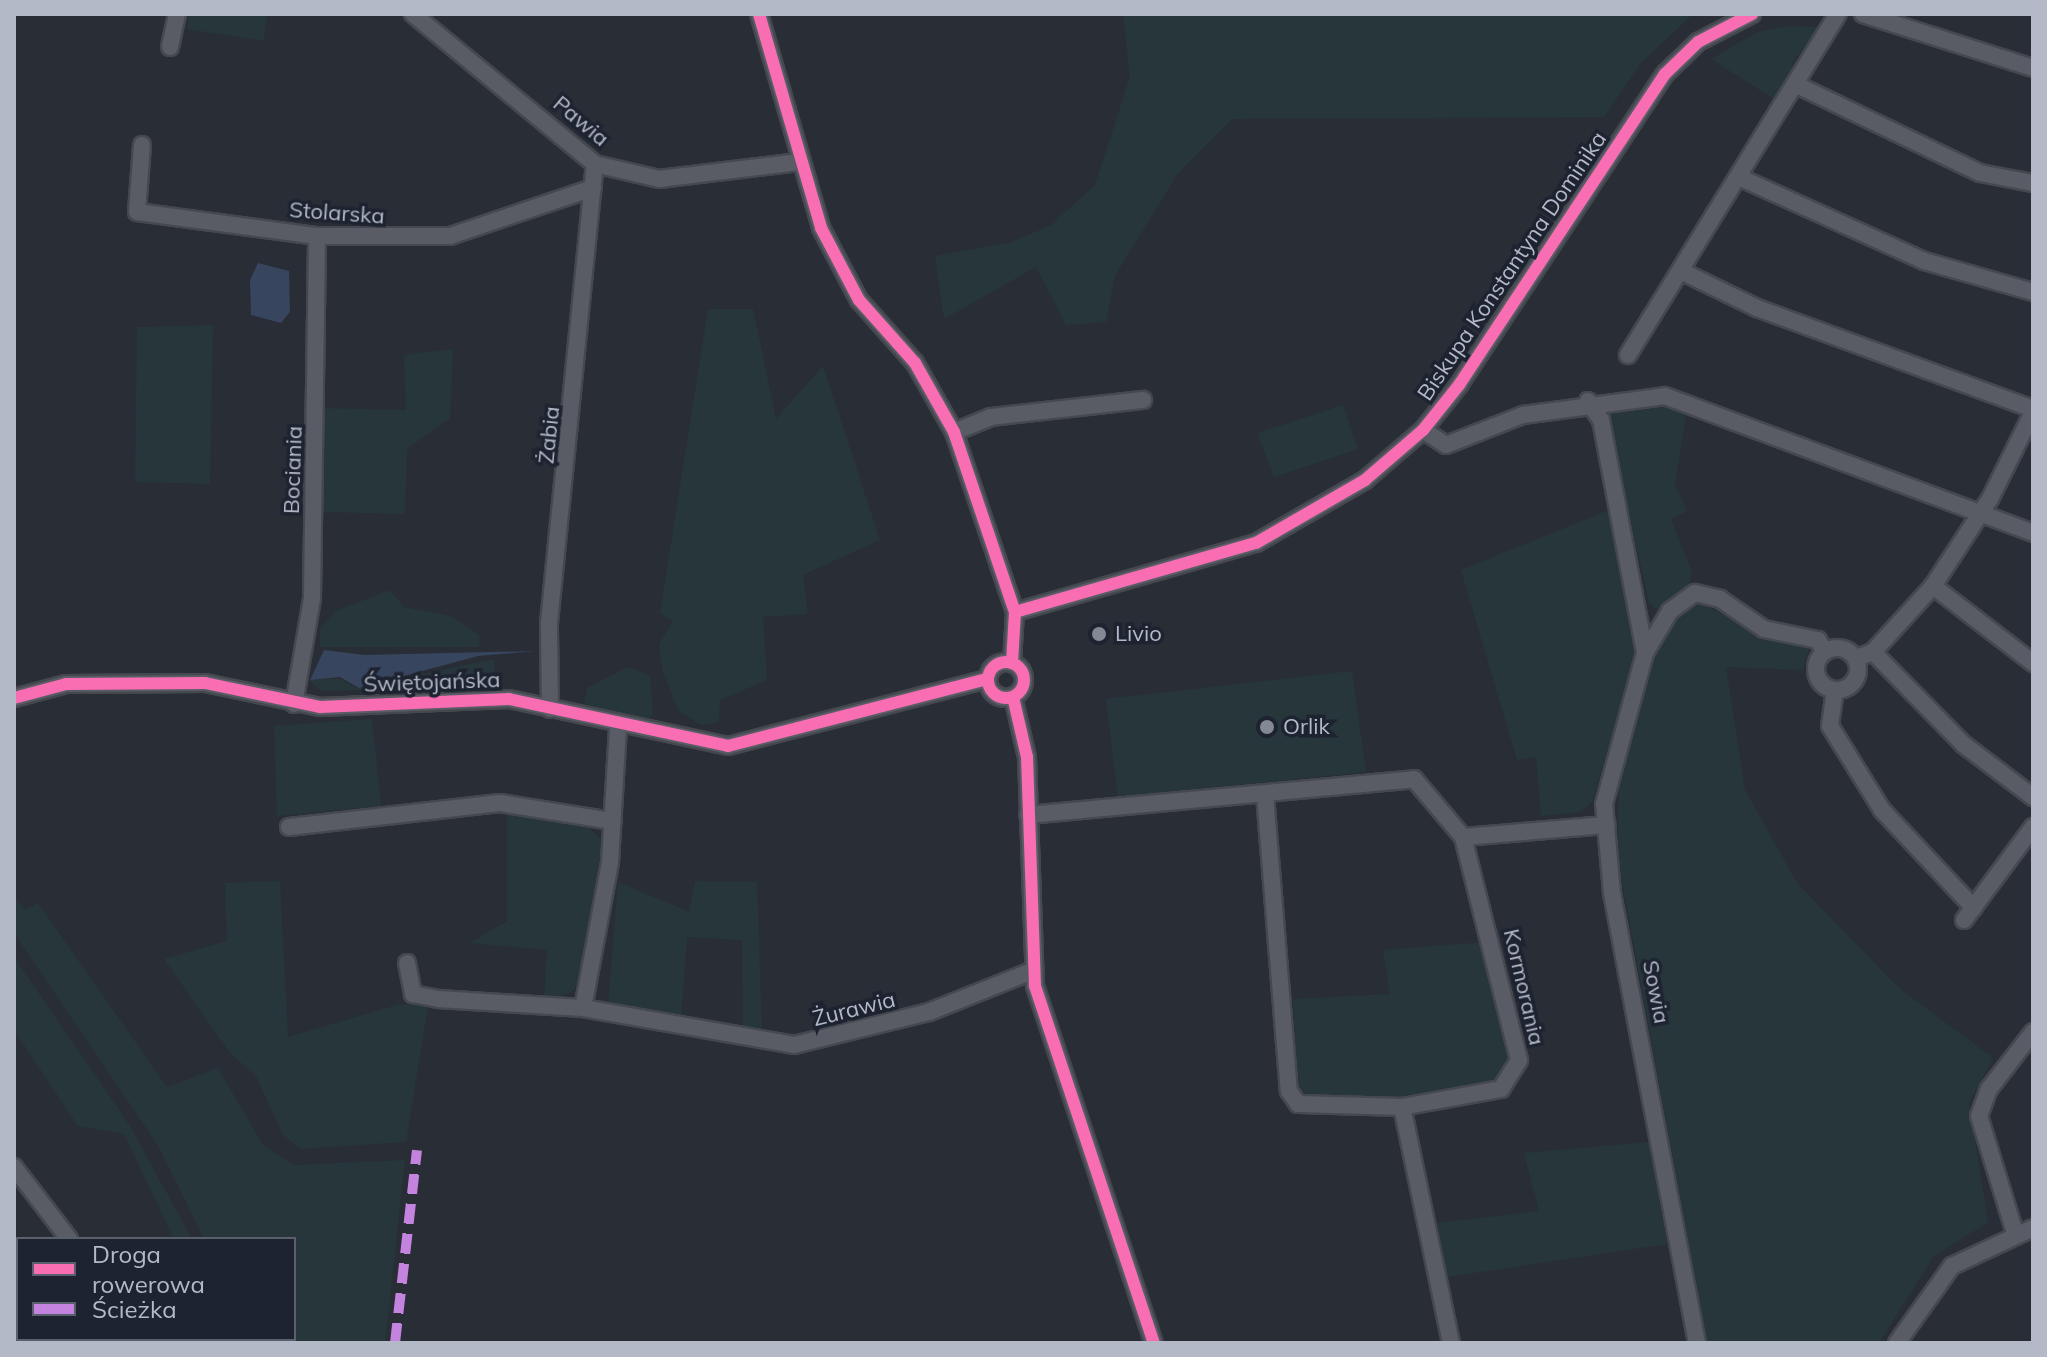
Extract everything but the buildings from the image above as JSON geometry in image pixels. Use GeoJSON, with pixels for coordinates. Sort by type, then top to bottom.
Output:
{"type":"FeatureCollection","features":[{"type":"Feature","properties":{"kind":"street"},"geometry":{"type":"LineString","coordinates":[[170,47],[177,14]]}},
{"type":"Feature","properties":{"kind":"street","name":"Pawia"},"geometry":{"type":"LineString","coordinates":[[413,14],[595,164],[682,179],[799,162]]}},
{"type":"Feature","properties":{"kind":"street"},"geometry":{"type":"LineString","coordinates":[[759,14],[799,162],[841,269],[915,363],[954,432],[1015,612],[1012,663],[1025,680],[1013,697]]}},
{"type":"Feature","properties":{"kind":"street","name":"Biskupa Konstantyna Dominika"},"geometry":{"type":"LineString","coordinates":[[1015,612],[1288,530],[1335,503],[1423,430],[1665,74],[1698,42],[1752,14]]}},
{"type":"Feature","properties":{"kind":"street"},"geometry":{"type":"LineString","coordinates":[[1628,355],[1685,273],[1838,14]]}},
{"type":"Feature","properties":{"kind":"street"},"geometry":{"type":"LineString","coordinates":[[1863,14],[2033,68]]}},
{"type":"Feature","properties":{"kind":"street"},"geometry":{"type":"LineString","coordinates":[[1797,85],[1980,173],[2033,183]]}},
{"type":"Feature","properties":{"kind":"street","name":"Stolarska"},"geometry":{"type":"LineString","coordinates":[[142,145],[137,212],[317,236],[450,236],[593,188]]}},
{"type":"Feature","properties":{"kind":"street","name":"Żabia"},"geometry":{"type":"LineString","coordinates":[[550,709],[549,623],[595,164]]}},
{"type":"Feature","properties":{"kind":"street"},"geometry":{"type":"LineString","coordinates":[[1741,178],[1924,261],[2033,292]]}},
{"type":"Feature","properties":{"kind":"street","name":"Bociania"},"geometry":{"type":"LineString","coordinates":[[294,704],[312,599],[317,236]]}},
{"type":"Feature","properties":{"kind":"street"},"geometry":{"type":"LineString","coordinates":[[1685,273],[1757,308],[2033,410],[2030,431],[1933,586],[1873,652],[1856,658]]}},
{"type":"Feature","properties":{"kind":"street"},"geometry":{"type":"LineString","coordinates":[[1423,430],[1446,445],[1523,415],[1588,401],[1638,396],[1695,403],[2033,533]]}},
{"type":"Feature","properties":{"kind":"street"},"geometry":{"type":"LineString","coordinates":[[954,432],[991,417],[1143,400]]}},
{"type":"Feature","properties":{"kind":"street","name":"Sowia"},"geometry":{"type":"LineString","coordinates":[[1588,401],[1601,420],[1645,653]]}},
{"type":"Feature","properties":{"kind":"street"},"geometry":{"type":"LineString","coordinates":[[1933,586],[2033,663]]}},
{"type":"Feature","properties":{"kind":"street","name":"Sowia"},"geometry":{"type":"LineString","coordinates":[[1697,1343],[1606,825],[1615,750],[1645,653],[1670,611],[1695,593],[1720,599],[1764,629],[1818,640],[1824,651]]}},
{"type":"Feature","properties":{"kind":"street"},"geometry":{"type":"LineString","coordinates":[[1835,690],[1816,674],[1824,651],[1844,648],[1856,658]]}},
{"type":"Feature","properties":{"kind":"street"},"geometry":{"type":"LineString","coordinates":[[1873,652],[1963,744],[2033,797]]}},
{"type":"Feature","properties":{"kind":"street"},"geometry":{"type":"LineString","coordinates":[[1835,690],[1855,681],[1856,658]]}},
{"type":"Feature","properties":{"kind":"street"},"geometry":{"type":"LineString","coordinates":[[1012,663],[995,665],[987,679],[995,696],[1013,697]]}},
{"type":"Feature","properties":{"kind":"street","name":"Świętojańska"},"geometry":{"type":"LineString","coordinates":[[14,698],[66,684],[205,683],[294,704],[485,698],[550,709],[618,728],[728,746],[987,679]]}},
{"type":"Feature","properties":{"kind":"street"},"geometry":{"type":"LineString","coordinates":[[1835,690],[1830,726],[1882,810],[1969,914],[2033,827]]}},
{"type":"Feature","properties":{"kind":"street"},"geometry":{"type":"LineString","coordinates":[[1013,697],[1023,729],[1032,971],[1089,1164],[1154,1343]]}},
{"type":"Feature","properties":{"kind":"street"},"geometry":{"type":"LineString","coordinates":[[583,1008],[613,821],[618,728]]}},
{"type":"Feature","properties":{"kind":"street"},"geometry":{"type":"LineString","coordinates":[[1028,815],[1254,789],[1265,795],[1414,779],[1463,837],[1606,825]]}},
{"type":"Feature","properties":{"kind":"street"},"geometry":{"type":"LineString","coordinates":[[1265,795],[1289,1091],[1298,1104],[1402,1107],[1451,1343]]}},
{"type":"Feature","properties":{"kind":"street"},"geometry":{"type":"LineString","coordinates":[[289,827],[500,803],[613,821]]}},
{"type":"Feature","properties":{"kind":"street","name":"Kormorania"},"geometry":{"type":"LineString","coordinates":[[1402,1107],[1501,1089],[1517,1072],[1498,957],[1463,837]]}},
{"type":"Feature","properties":{"kind":"street","name":"Żurawia"},"geometry":{"type":"LineString","coordinates":[[407,963],[413,994],[583,1008],[794,1045],[929,1012],[1032,971]]}},
{"type":"Feature","properties":{"kind":"street"},"geometry":{"type":"LineString","coordinates":[[2015,1233],[1979,1116],[1989,1089],[2033,1032]]}},
{"type":"Feature","properties":{"kind":"street"},"geometry":{"type":"LineString","coordinates":[[14,1167],[67,1237]]}},
{"type":"Feature","properties":{"kind":"street"},"geometry":{"type":"LineString","coordinates":[[1897,1343],[1940,1277],[1971,1252],[2033,1228]]}},
{"type":"Feature","properties":{"kind":"shaded area"},"geometry":{"type":"Polygon","coordinates":[[[189,14],[267,14],[264,41],[187,29],[189,14]]]}},
{"type":"Feature","properties":{"kind":"shaded area"},"geometry":{"type":"Polygon","coordinates":[[[1123,14],[1693,14],[1641,63],[1604,117],[1232,119],[1178,173],[1115,276],[1106,322],[1066,325],[1036,267],[944,319],[935,256],[1012,242],[1051,225],[1095,185],[1130,76],[1123,14]]]}},
{"type":"Feature","properties":{"kind":"shaded area"},"geometry":{"type":"Polygon","coordinates":[[[1788,26],[1820,27],[1794,60],[1780,103],[1711,59],[1758,32],[1788,26]]]}},
{"type":"Feature","properties":{"kind":"shaded area"},"geometry":{"type":"Polygon","coordinates":[[[708,309],[753,309],[776,419],[823,366],[880,540],[803,575],[808,614],[763,617],[767,680],[720,700],[719,722],[700,725],[678,710],[662,669],[659,644],[673,621],[660,613],[708,309]]]}},
{"type":"Feature","properties":{"kind":"shaded area"},"geometry":{"type":"Polygon","coordinates":[[[213,325],[210,484],[135,482],[137,327],[213,325]]]}},
{"type":"Feature","properties":{"kind":"shaded area"},"geometry":{"type":"Polygon","coordinates":[[[453,349],[450,418],[407,449],[405,514],[320,512],[321,408],[406,410],[404,355],[453,349]]]}},
{"type":"Feature","properties":{"kind":"shaded area"},"geometry":{"type":"Polygon","coordinates":[[[1650,401],[1687,408],[1675,485],[1687,511],[1671,519],[1692,572],[1688,588],[1659,611],[1649,603],[1605,405],[1650,401]]]}},
{"type":"Feature","properties":{"kind":"shaded area"},"geometry":{"type":"Polygon","coordinates":[[[1343,405],[1358,449],[1274,477],[1257,433],[1343,405]]]}},
{"type":"Feature","properties":{"kind":"shaded area"},"geometry":{"type":"Polygon","coordinates":[[[1611,509],[1634,610],[1635,660],[1592,802],[1580,812],[1541,816],[1536,757],[1517,760],[1461,570],[1611,509]]]}},
{"type":"Feature","properties":{"kind":"shaded area"},"geometry":{"type":"Polygon","coordinates":[[[390,590],[404,607],[451,616],[479,635],[480,647],[320,647],[320,629],[336,611],[390,590]]]}},
{"type":"Feature","properties":{"kind":"shaded area"},"geometry":{"type":"Polygon","coordinates":[[[1702,604],[1776,641],[1809,647],[1803,670],[1726,667],[1745,790],[1797,883],[1899,988],[1993,1058],[1969,1104],[1988,1222],[1933,1257],[1879,1343],[1707,1343],[1617,855],[1619,772],[1644,681],[1664,631],[1682,611],[1702,604]]]}},
{"type":"Feature","properties":{"kind":"shaded area"},"geometry":{"type":"Polygon","coordinates":[[[494,659],[494,688],[322,691],[307,679],[340,679],[356,688],[494,659]]]}},
{"type":"Feature","properties":{"kind":"shaded area"},"geometry":{"type":"Polygon","coordinates":[[[627,667],[650,675],[653,715],[644,721],[584,705],[587,688],[627,667]]]}},
{"type":"Feature","properties":{"kind":"shaded area"},"geometry":{"type":"Polygon","coordinates":[[[1352,671],[1366,772],[1118,797],[1106,699],[1352,671]]]}},
{"type":"Feature","properties":{"kind":"shaded area"},"geometry":{"type":"Polygon","coordinates":[[[372,719],[381,806],[277,816],[274,726],[372,719]]]}},
{"type":"Feature","properties":{"kind":"shaded area"},"geometry":{"type":"Polygon","coordinates":[[[507,811],[588,826],[605,844],[586,973],[572,992],[544,1000],[547,950],[470,943],[507,921],[507,811]]]}},
{"type":"Feature","properties":{"kind":"shaded area"},"geometry":{"type":"Polygon","coordinates":[[[280,881],[288,1037],[400,1004],[428,1006],[406,1142],[301,1149],[283,1135],[256,1076],[230,1053],[164,959],[227,941],[225,883],[280,881]]]}},
{"type":"Feature","properties":{"kind":"shaded area"},"geometry":{"type":"Polygon","coordinates":[[[695,881],[757,882],[762,1032],[743,1028],[742,940],[687,937],[681,1021],[608,1005],[618,882],[689,912],[695,881]]]}},
{"type":"Feature","properties":{"kind":"shaded area"},"geometry":{"type":"Polygon","coordinates":[[[14,897],[26,910],[38,903],[167,1087],[218,1068],[263,1145],[294,1165],[405,1160],[385,1343],[251,1343],[296,1341],[296,1237],[203,1237],[157,1144],[14,933],[14,897]]]}},
{"type":"Feature","properties":{"kind":"shaded area"},"geometry":{"type":"Polygon","coordinates":[[[1485,942],[1510,1065],[1502,1078],[1396,1099],[1312,1099],[1297,1086],[1293,999],[1390,994],[1383,950],[1485,942]]]}},
{"type":"Feature","properties":{"kind":"shaded area"},"geometry":{"type":"Polygon","coordinates":[[[14,957],[130,1126],[191,1237],[173,1237],[124,1134],[78,1126],[14,1030],[14,957]]]}},
{"type":"Feature","properties":{"kind":"shaded area"},"geometry":{"type":"Polygon","coordinates":[[[1649,1142],[1667,1244],[1447,1277],[1437,1223],[1539,1211],[1524,1153],[1649,1142]]]}},
{"type":"Feature","properties":{"kind":"water"},"geometry":{"type":"Polygon","coordinates":[[[258,263],[289,271],[290,312],[281,323],[251,315],[250,280],[258,263]]]}},
{"type":"Feature","properties":{"kind":"water"},"geometry":{"type":"Polygon","coordinates":[[[324,650],[364,655],[536,651],[478,656],[359,688],[340,677],[310,680],[324,650]]]}},
{"type":"Feature","properties":{"kind":"marked path"},"geometry":{"type":"LineString","coordinates":[[395,1343],[417,1150]]}},
{"type":"Feature","properties":{"kind":"cycle path"},"geometry":{"type":"LineString","coordinates":[[759,14],[821,228],[859,300],[915,363],[954,432],[1015,612],[1012,663]]}},
{"type":"Feature","properties":{"kind":"cycle path"},"geometry":{"type":"LineString","coordinates":[[1015,612],[1256,543],[1365,480],[1423,430],[1459,385],[1665,74],[1698,42],[1752,14]]}},
{"type":"Feature","properties":{"kind":"cycle path"},"geometry":{"type":"LineString","coordinates":[[1006,662],[1019,667],[1024,680],[1019,693],[1006,698],[993,693],[988,680],[993,667],[1006,662]]}},
{"type":"Feature","properties":{"kind":"cycle path"},"geometry":{"type":"LineString","coordinates":[[14,698],[66,684],[205,683],[320,707],[509,699],[728,746],[987,679]]}},
{"type":"Feature","properties":{"kind":"cycle path"},"geometry":{"type":"LineString","coordinates":[[1013,697],[1027,757],[1035,986],[1154,1343]]}},
{"type":"Feature","properties":{"kind":"place","name":"Livio"},"geometry":{"type":"Point","coordinates":[1099,634]}},
{"type":"Feature","properties":{"kind":"place","name":"Orlik"},"geometry":{"type":"Point","coordinates":[1267,727]}}]}
